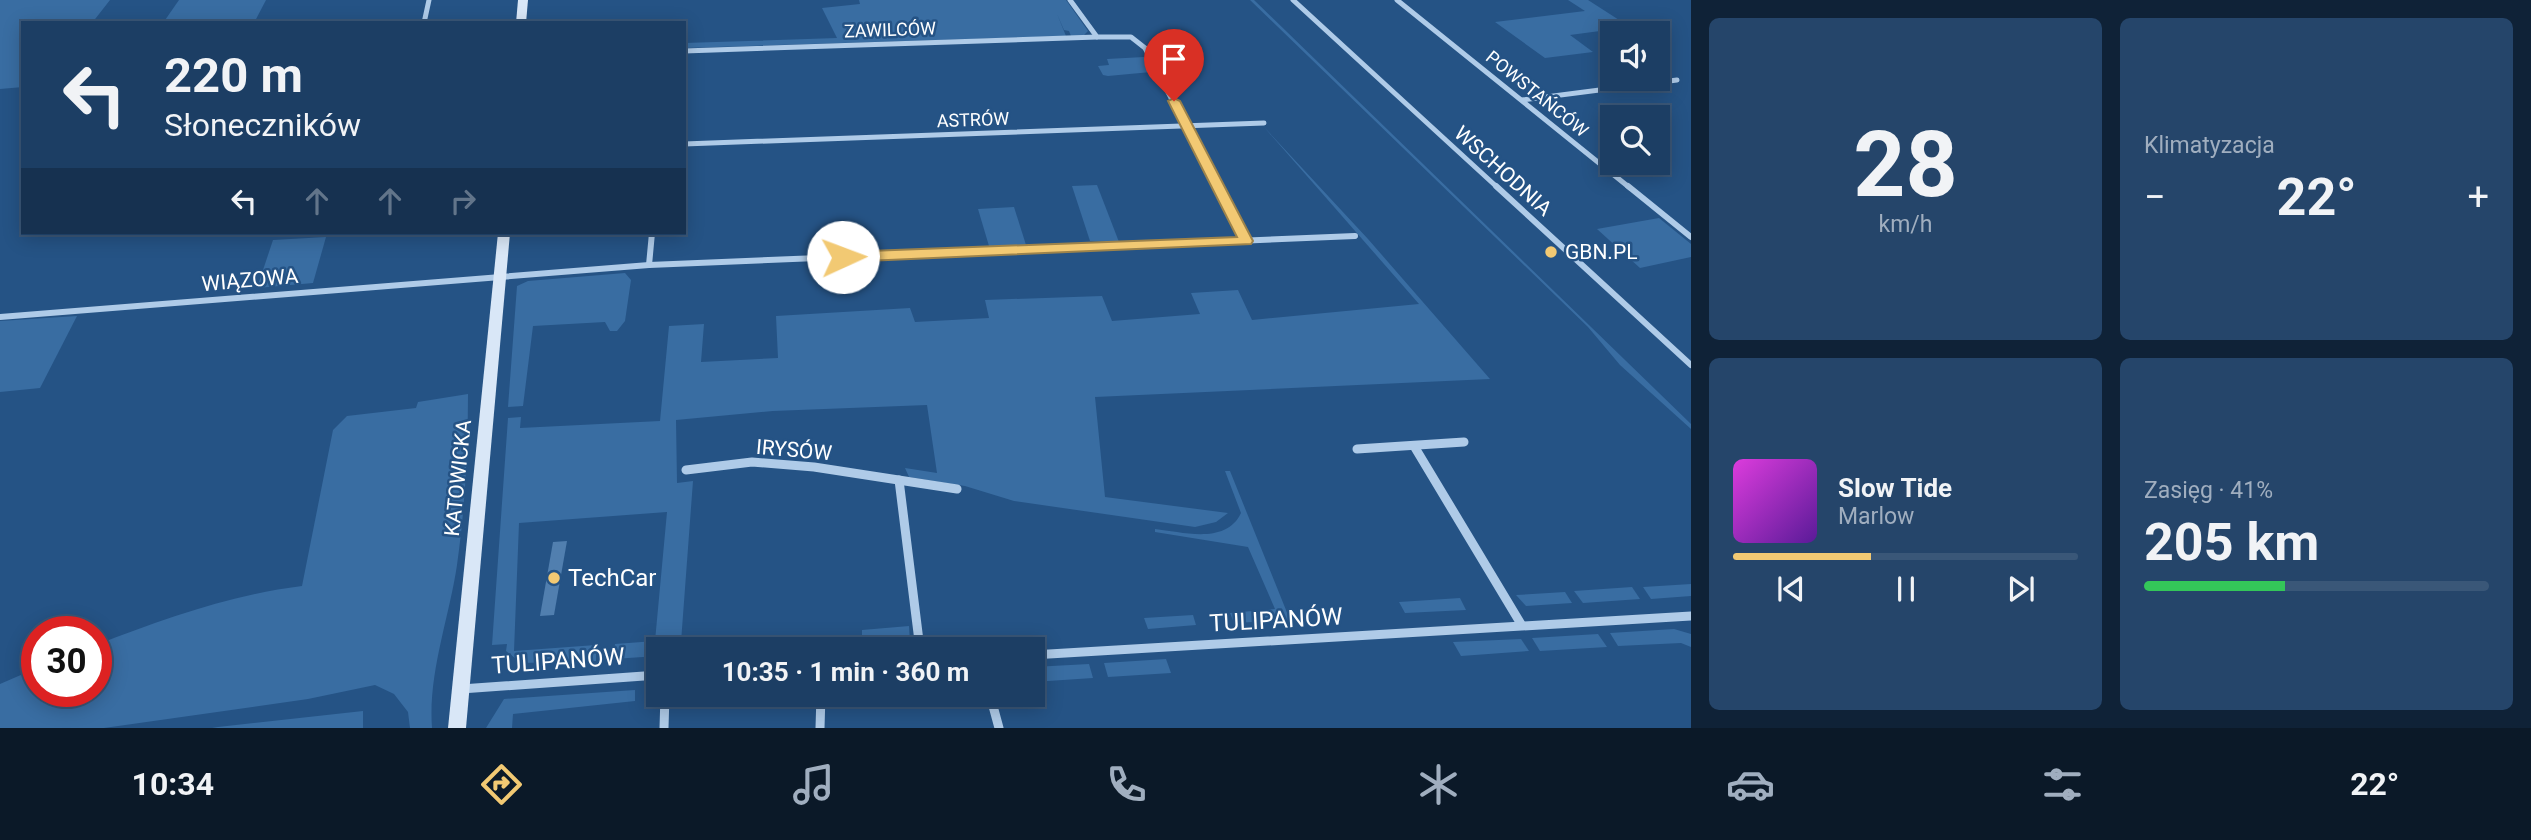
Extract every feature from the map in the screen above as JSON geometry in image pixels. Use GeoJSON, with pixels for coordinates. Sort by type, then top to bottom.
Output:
{"type":"FeatureCollection","features":[{"type":"Feature","properties":{"kind":"main road"},"geometry":{"type":"LineString","coordinates":[[521,21],[523,0]]}},
{"type":"Feature","properties":{"kind":"main road","name":"KATOWICKA"},"geometry":{"type":"LineString","coordinates":[[457,728],[504,235]]}},
{"type":"Feature","properties":{"kind":"street"},"geometry":{"type":"LineString","coordinates":[[425,21],[429,0]]}},
{"type":"Feature","properties":{"kind":"street"},"geometry":{"type":"LineString","coordinates":[[1070,0],[1097,37]]}},
{"type":"Feature","properties":{"kind":"street","name":"WSCHODNIA"},"geometry":{"type":"LineString","coordinates":[[1293,0],[1691,365]]}},
{"type":"Feature","properties":{"kind":"street","name":"POWSTAŃCÓW"},"geometry":{"type":"LineString","coordinates":[[1397,0],[1691,237]]}},
{"type":"Feature","properties":{"kind":"street","name":"ZAWILCÓW"},"geometry":{"type":"LineString","coordinates":[[686,51],[1131,37],[1142,43],[1186,126]]}},
{"type":"Feature","properties":{"kind":"street"},"geometry":{"type":"LineString","coordinates":[[1521,100],[1677,80]]}},
{"type":"Feature","properties":{"kind":"street","name":"ASTRÓW"},"geometry":{"type":"LineString","coordinates":[[686,144],[1264,123]]}},
{"type":"Feature","properties":{"kind":"street"},"geometry":{"type":"LineString","coordinates":[[1186,126],[1246,241]]}},
{"type":"Feature","properties":{"kind":"street"},"geometry":{"type":"LineString","coordinates":[[649,265],[652,235]]}},
{"type":"Feature","properties":{"kind":"street","name":"WIĄZOWA"},"geometry":{"type":"LineString","coordinates":[[0,317],[649,265],[1355,236]]}},
{"type":"Feature","properties":{"kind":"street"},"geometry":{"type":"LineString","coordinates":[[1357,449],[1464,442]]}},
{"type":"Feature","properties":{"kind":"street"},"geometry":{"type":"LineString","coordinates":[[1414,446],[1521,624]]}},
{"type":"Feature","properties":{"kind":"street","name":"IRYSÓW"},"geometry":{"type":"LineString","coordinates":[[686,470],[752,462],[814,467],[957,489]]}},
{"type":"Feature","properties":{"kind":"street"},"geometry":{"type":"LineString","coordinates":[[899,480],[919,637]]}},
{"type":"Feature","properties":{"kind":"street","name":"TULIPANÓW"},"geometry":{"type":"LineString","coordinates":[[1045,654],[1691,616]]}},
{"type":"Feature","properties":{"kind":"street","name":"TULIPANÓW"},"geometry":{"type":"LineString","coordinates":[[460,690],[646,676]]}},
{"type":"Feature","properties":{"kind":"street"},"geometry":{"type":"LineString","coordinates":[[664,728],[665,707]]}},
{"type":"Feature","properties":{"kind":"street"},"geometry":{"type":"LineString","coordinates":[[820,728],[821,707]]}},
{"type":"Feature","properties":{"kind":"street"},"geometry":{"type":"LineString","coordinates":[[993,707],[999,728]]}},
{"type":"Feature","properties":{"kind":"shaded area"},"geometry":{"type":"Polygon","coordinates":[[[0,0],[110,0],[94,21],[21,21],[21,87],[0,89],[0,0]]]}},
{"type":"Feature","properties":{"kind":"shaded area"},"geometry":{"type":"Polygon","coordinates":[[[179,0],[266,0],[255,21],[164,21],[179,0]]]}},
{"type":"Feature","properties":{"kind":"shaded area"},"geometry":{"type":"Polygon","coordinates":[[[859,0],[1066,0],[1088,31],[1083,36],[1071,36],[1069,31],[1064,30],[1057,14],[1066,36],[686,48],[686,43],[837,38],[822,8],[860,4],[859,0]]]}},
{"type":"Feature","properties":{"kind":"shaded area"},"geometry":{"type":"Polygon","coordinates":[[[1250,0],[1254,0],[1691,424],[1691,429],[1620,365],[1588,327],[1250,0]]]}},
{"type":"Feature","properties":{"kind":"shaded area"},"geometry":{"type":"Polygon","coordinates":[[[1568,0],[1588,0],[1621,21],[1600,21],[1600,31],[1570,35],[1593,52],[1545,58],[1495,22],[1585,11],[1568,0]]]}},
{"type":"Feature","properties":{"kind":"shaded area"},"geometry":{"type":"Polygon","coordinates":[[[1144,57],[1151,72],[1108,76],[1103,75],[1098,66],[1109,65],[1107,59],[1144,57]]]}},
{"type":"Feature","properties":{"kind":"shaded area"},"geometry":{"type":"Polygon","coordinates":[[[1264,127],[1368,239],[1490,379],[1095,397],[1105,497],[1228,513],[1216,522],[1195,527],[1014,501],[965,486],[909,477],[905,468],[937,473],[927,405],[773,411],[676,420],[677,483],[693,481],[681,637],[655,637],[667,512],[519,523],[514,651],[596,645],[596,661],[521,663],[506,651],[507,644],[492,645],[508,418],[521,417],[520,428],[660,421],[669,326],[704,324],[701,362],[778,358],[776,316],[910,308],[915,322],[989,318],[985,300],[1102,296],[1112,321],[1200,314],[1191,293],[1238,290],[1252,320],[1419,304],[1264,127]]]}},
{"type":"Feature","properties":{"kind":"shaded area"},"geometry":{"type":"Polygon","coordinates":[[[1097,185],[1119,242],[1090,241],[1072,186],[1097,185]]]}},
{"type":"Feature","properties":{"kind":"shaded area"},"geometry":{"type":"Polygon","coordinates":[[[1014,207],[1026,245],[989,246],[978,209],[1014,207]]]}},
{"type":"Feature","properties":{"kind":"shaded area"},"geometry":{"type":"Polygon","coordinates":[[[1659,218],[1691,244],[1691,257],[1640,268],[1597,229],[1659,218]]]}},
{"type":"Feature","properties":{"kind":"shaded area"},"geometry":{"type":"Polygon","coordinates":[[[326,237],[313,283],[257,288],[273,240],[326,237]]]}},
{"type":"Feature","properties":{"kind":"shaded area"},"geometry":{"type":"Polygon","coordinates":[[[625,273],[631,280],[625,321],[617,331],[610,331],[605,322],[533,326],[523,406],[508,407],[517,286],[528,281],[625,273]]]}},
{"type":"Feature","properties":{"kind":"shaded area"},"geometry":{"type":"Polygon","coordinates":[[[77,316],[40,388],[0,392],[0,321],[77,316]]]}},
{"type":"Feature","properties":{"kind":"shaded area"},"geometry":{"type":"Polygon","coordinates":[[[468,394],[462,522],[457,565],[436,666],[432,728],[410,728],[408,712],[394,694],[375,685],[308,699],[104,728],[0,728],[0,684],[21,675],[21,707],[112,707],[112,639],[223,602],[302,586],[333,430],[347,416],[416,408],[418,402],[468,394]]]}},
{"type":"Feature","properties":{"kind":"shaded area"},"geometry":{"type":"Polygon","coordinates":[[[1225,471],[1230,471],[1290,620],[1234,623],[1230,613],[1275,609],[1248,547],[1155,532],[1155,529],[1191,534],[1215,533],[1234,523],[1241,513],[1225,471]]]}},
{"type":"Feature","properties":{"kind":"shaded area"},"geometry":{"type":"Polygon","coordinates":[[[1691,584],[1691,596],[1651,599],[1643,587],[1691,584]]]}},
{"type":"Feature","properties":{"kind":"shaded area"},"geometry":{"type":"Polygon","coordinates":[[[1632,587],[1640,599],[1583,603],[1574,591],[1632,587]]]}},
{"type":"Feature","properties":{"kind":"shaded area"},"geometry":{"type":"Polygon","coordinates":[[[1565,592],[1572,603],[1526,606],[1516,595],[1565,592]]]}},
{"type":"Feature","properties":{"kind":"shaded area"},"geometry":{"type":"Polygon","coordinates":[[[1460,598],[1466,610],[1405,613],[1399,602],[1460,598]]]}},
{"type":"Feature","properties":{"kind":"shaded area"},"geometry":{"type":"Polygon","coordinates":[[[1193,615],[1196,625],[1148,629],[1144,618],[1193,615]]]}},
{"type":"Feature","properties":{"kind":"shaded area"},"geometry":{"type":"Polygon","coordinates":[[[909,626],[910,637],[862,637],[862,630],[909,626]]]}},
{"type":"Feature","properties":{"kind":"shaded area"},"geometry":{"type":"Polygon","coordinates":[[[1674,629],[1691,634],[1691,647],[1681,643],[1618,646],[1610,633],[1674,629]]]}},
{"type":"Feature","properties":{"kind":"shaded area"},"geometry":{"type":"Polygon","coordinates":[[[1598,634],[1607,647],[1540,651],[1532,638],[1598,634]]]}},
{"type":"Feature","properties":{"kind":"shaded area"},"geometry":{"type":"Polygon","coordinates":[[[1521,639],[1529,651],[1461,656],[1453,642],[1521,639]]]}},
{"type":"Feature","properties":{"kind":"shaded area"},"geometry":{"type":"Polygon","coordinates":[[[646,642],[646,657],[613,659],[615,644],[646,642]]]}},
{"type":"Feature","properties":{"kind":"shaded area"},"geometry":{"type":"Polygon","coordinates":[[[1166,659],[1171,673],[1108,677],[1104,663],[1166,659]]]}},
{"type":"Feature","properties":{"kind":"shaded area"},"geometry":{"type":"Polygon","coordinates":[[[1089,664],[1093,678],[1045,681],[1045,666],[1089,664]]]}},
{"type":"Feature","properties":{"kind":"shaded area"},"geometry":{"type":"Polygon","coordinates":[[[635,690],[635,701],[513,714],[512,728],[486,728],[504,699],[635,690]]]}},
{"type":"Feature","properties":{"kind":"shaded area"},"geometry":{"type":"Polygon","coordinates":[[[363,711],[363,728],[212,728],[218,727],[363,711]]]}},
{"type":"Feature","properties":{"kind":"building","name":"TechCar"},"geometry":{"type":"Polygon","coordinates":[[[567,541],[554,615],[540,616],[553,542],[567,541]]]}},
{"type":"Feature","properties":{"kind":"place","name":"GBN.PL"},"geometry":{"type":"Point","coordinates":[1551,252]}},
{"type":"Feature","properties":{"kind":"place","name":"TechCar"},"geometry":{"type":"Point","coordinates":[554,578]}},
{"type":"Feature","properties":{"kind":"route"},"geometry":{"type":"LineString","coordinates":[[843,257],[1246,241],[1174,101]]}}]}
